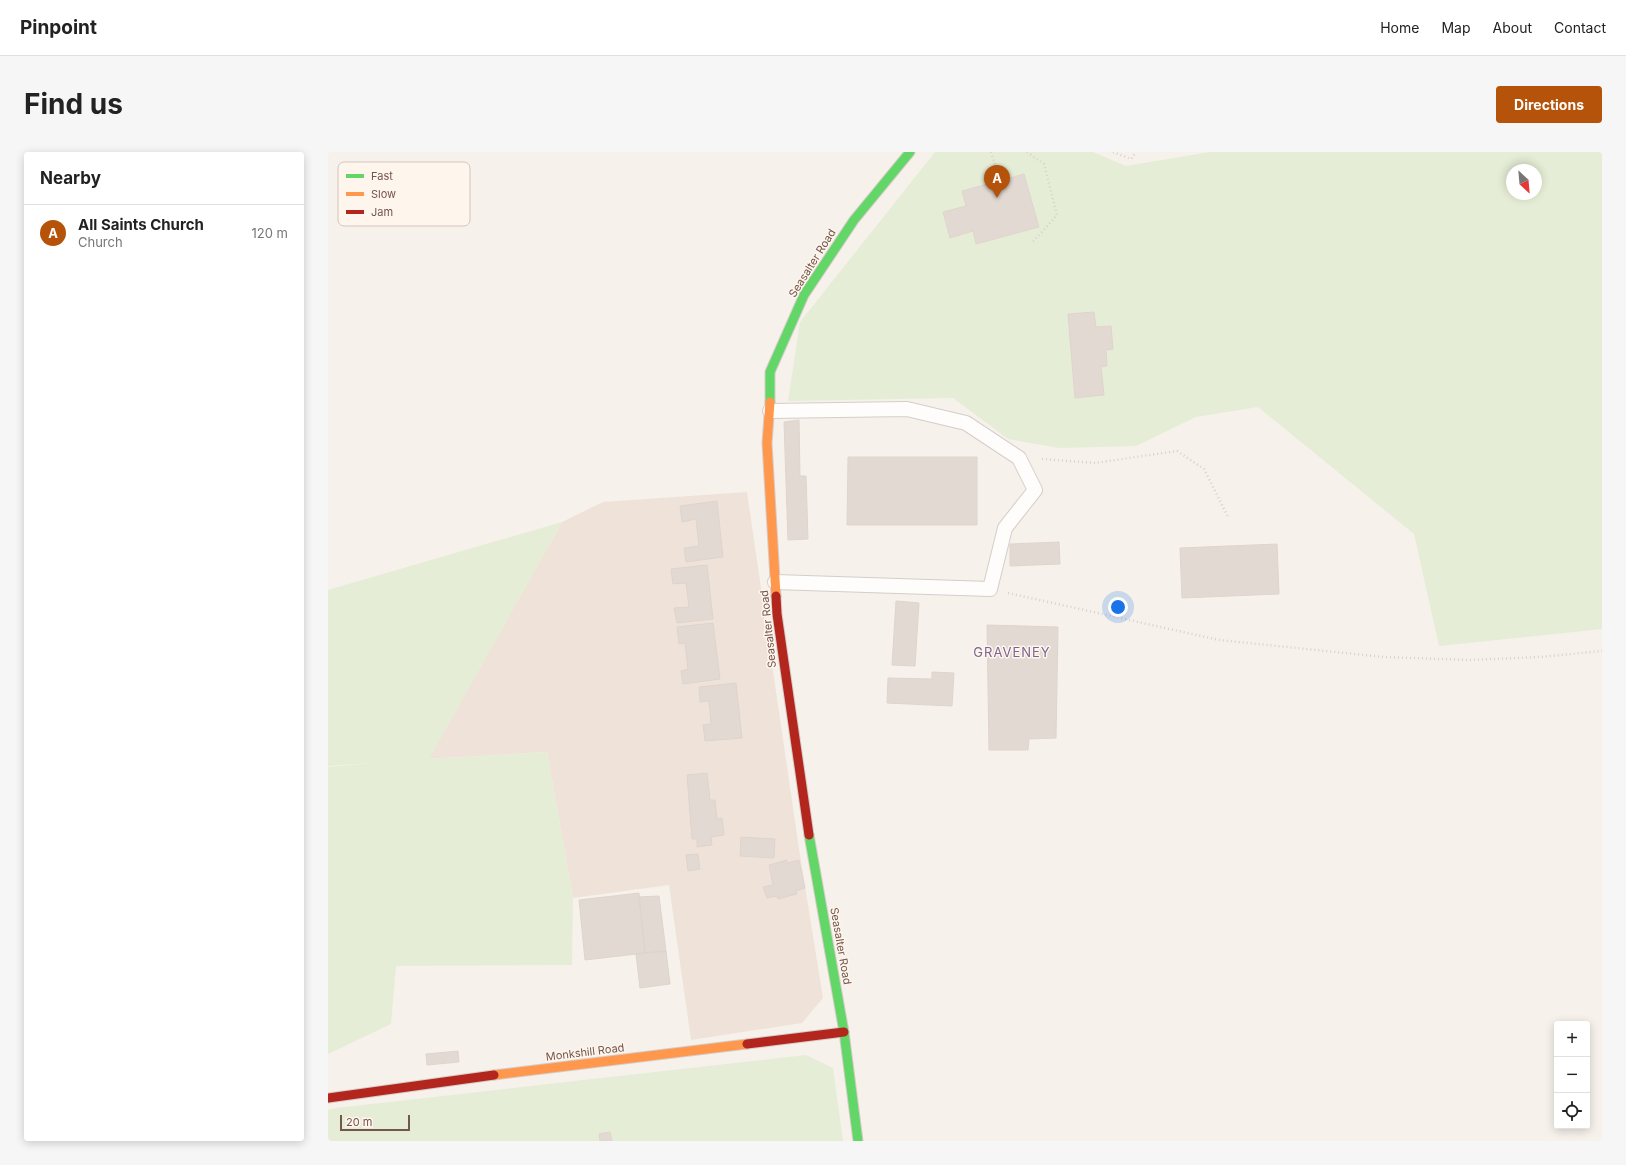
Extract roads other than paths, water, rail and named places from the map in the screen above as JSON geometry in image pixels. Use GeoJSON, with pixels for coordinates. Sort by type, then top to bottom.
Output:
{"type":"FeatureCollection","features":[{"type":"Feature","properties":{"kind":"street","name":"Seasalter Road"},"geometry":{"type":"LineString","coordinates":[[858,1141],[844,1032],[806,818],[777,614],[767,443],[770,411],[770,372],[804,295],[854,220],[910,152]]}},
{"type":"Feature","properties":{"kind":"street","name":"Monkshill Road"},"geometry":{"type":"LineString","coordinates":[[328,1098],[496,1075],[844,1032]]}},
{"type":"Feature","properties":{"kind":"lane"},"geometry":{"type":"LineString","coordinates":[[770,411],[907,408],[966,423],[1019,458],[1035,490],[1005,528],[990,589],[775,582]]}},
{"type":"Feature","properties":{"kind":"place","name":"All Saints Church"},"geometry":{"type":"Point","coordinates":[997,198]}},
{"type":"Feature","properties":{"kind":"district","name":"GRAVENEY"},"geometry":{"type":"Point","coordinates":[1012,652]}}]}
